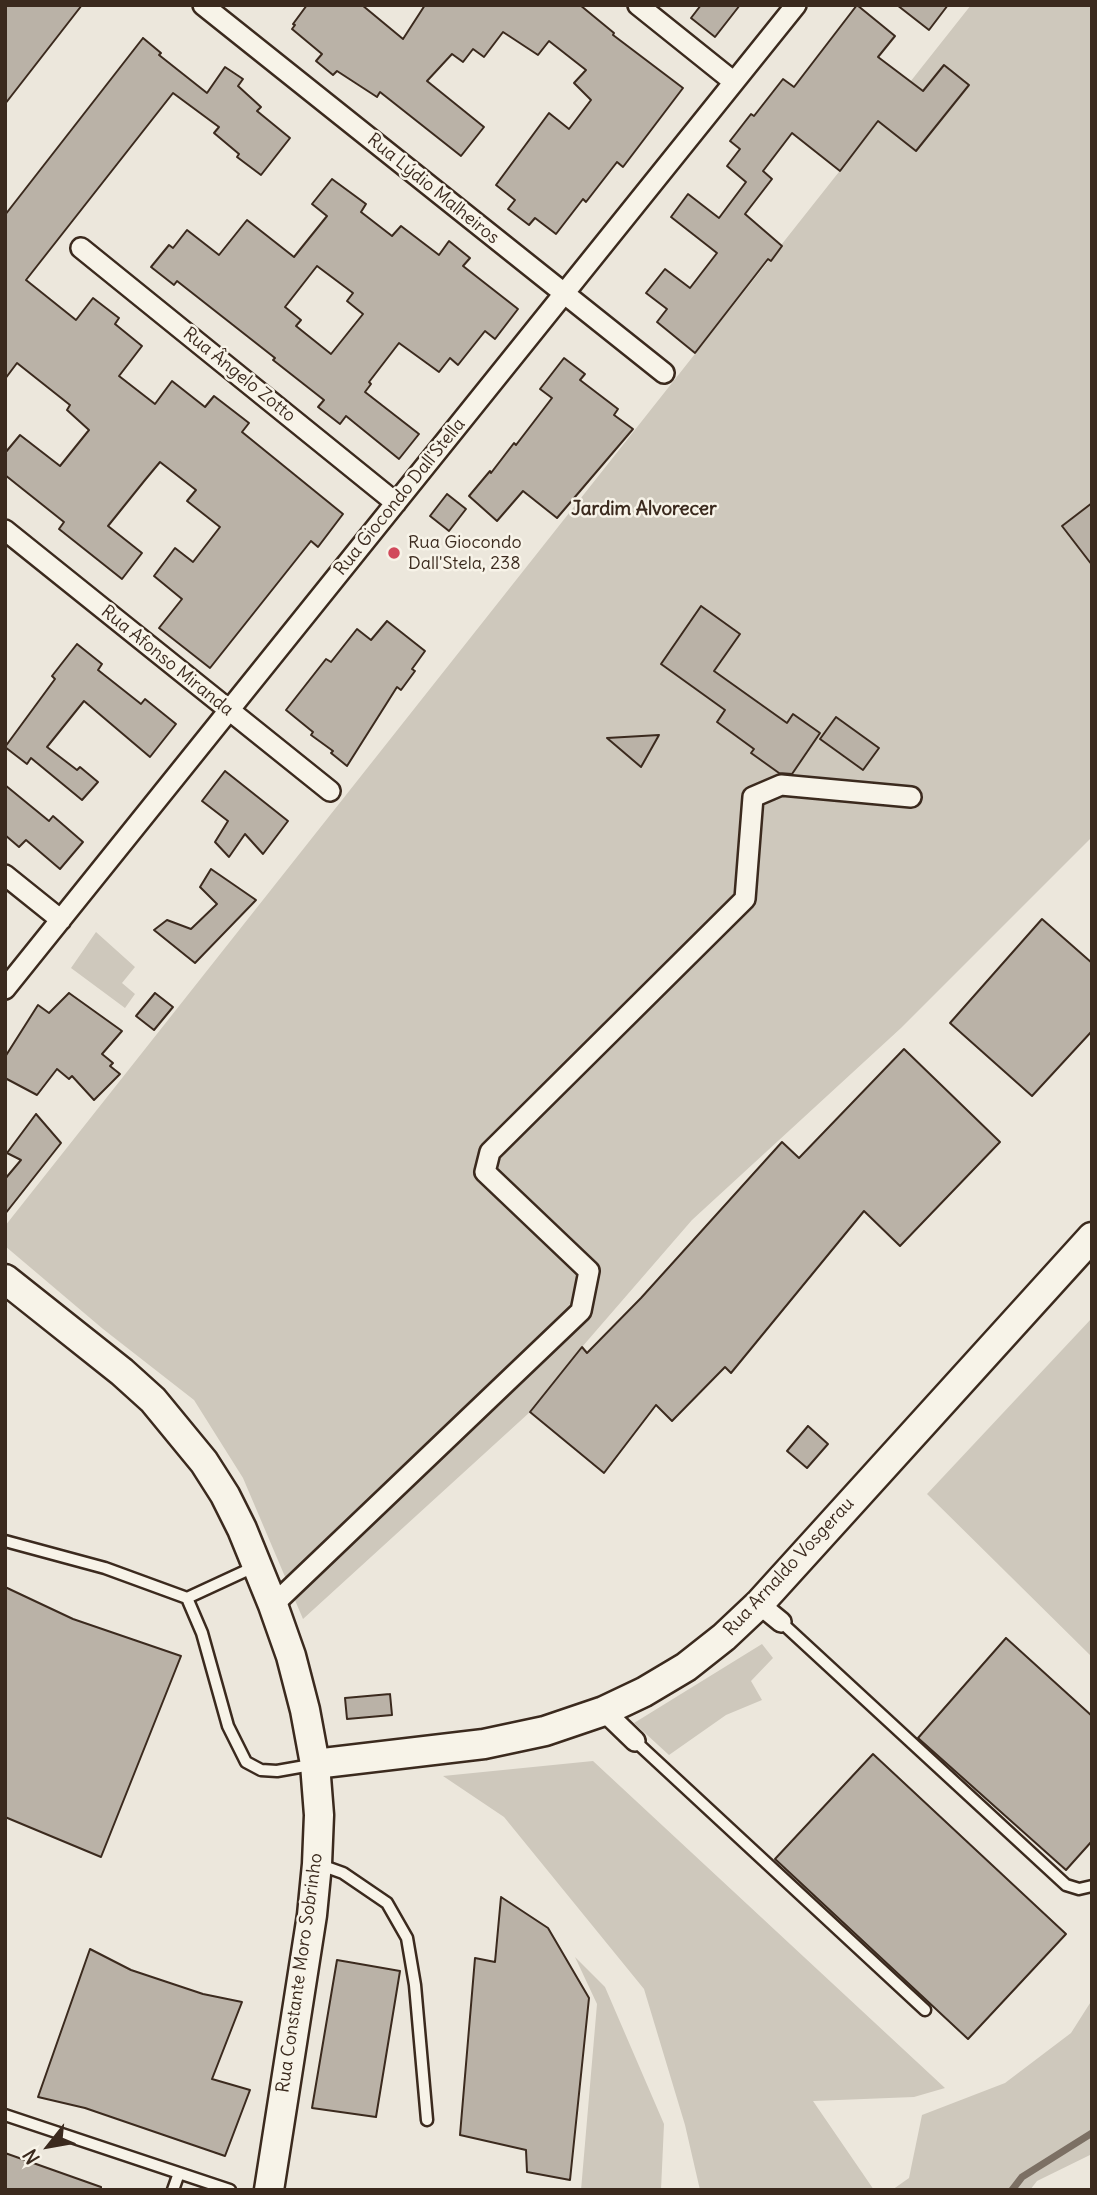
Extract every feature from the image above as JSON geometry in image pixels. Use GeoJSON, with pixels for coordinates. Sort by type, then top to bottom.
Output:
{"type":"FeatureCollection","features":[{"type":"Feature","properties":{"kind":"main road","name":"Rua Arnaldo Vosgerau"},"geometry":{"type":"LineString","coordinates":[[315,1764],[484,1744],[545,1731],[604,1712],[686,1667],[724,1637],[759,1604],[1092,1237]]}},
{"type":"Feature","properties":{"kind":"main road","name":"Rua Constante Moro Sobrinho"},"geometry":{"type":"LineString","coordinates":[[5,1279],[153,1400],[204,1462],[225,1495],[258,1566],[292,1656],[315,1764],[319,1815],[317,1864],[312,1915],[269,2190]]}},
{"type":"Feature","properties":{"kind":"street","name":"Rua Lýdio Malheiros"},"geometry":{"type":"LineString","coordinates":[[203,5],[664,373]]}},
{"type":"Feature","properties":{"kind":"street"},"geometry":{"type":"LineString","coordinates":[[638,5],[734,82]]}},
{"type":"Feature","properties":{"kind":"street","name":"Rua Giocondo Dall'Stella"},"geometry":{"type":"LineString","coordinates":[[5,989],[796,5]]}},
{"type":"Feature","properties":{"kind":"street","name":"Rua Ângelo Zotto"},"geometry":{"type":"LineString","coordinates":[[81,248],[396,503]]}},
{"type":"Feature","properties":{"kind":"street","name":"Rua Afonso Miranda"},"geometry":{"type":"LineString","coordinates":[[5,530],[330,791]]}},
{"type":"Feature","properties":{"kind":"street"},"geometry":{"type":"LineString","coordinates":[[274,1605],[581,1311],[589,1271],[485,1172],[490,1152],[745,899],[753,797],[781,785],[911,797]]}},
{"type":"Feature","properties":{"kind":"street"},"geometry":{"type":"LineString","coordinates":[[5,875],[61,920]]}},
{"type":"Feature","properties":{"kind":"street"},"geometry":{"type":"LineString","coordinates":[[759,1604],[781,1622]]}},
{"type":"Feature","properties":{"kind":"street"},"geometry":{"type":"LineString","coordinates":[[604,1712],[635,1741]]}},
{"type":"Feature","properties":{"kind":"lane"},"geometry":{"type":"LineString","coordinates":[[5,1541],[105,1568],[187,1598],[258,1566]]}},
{"type":"Feature","properties":{"kind":"lane"},"geometry":{"type":"LineString","coordinates":[[187,1598],[202,1633],[228,1726],[246,1762],[261,1770],[276,1771],[315,1764]]}},
{"type":"Feature","properties":{"kind":"lane"},"geometry":{"type":"LineString","coordinates":[[781,1622],[1066,1885],[1079,1889],[1092,1886]]}},
{"type":"Feature","properties":{"kind":"lane"},"geometry":{"type":"LineString","coordinates":[[635,1741],[925,2010]]}},
{"type":"Feature","properties":{"kind":"lane"},"geometry":{"type":"LineString","coordinates":[[317,1864],[343,1873],[387,1903],[407,1938],[415,1985],[427,2120]]}},
{"type":"Feature","properties":{"kind":"lane"},"geometry":{"type":"LineString","coordinates":[[5,2115],[230,2190]]}},
{"type":"Feature","properties":{"kind":"lane"},"geometry":{"type":"LineString","coordinates":[[173,2190],[179,2173]]}},
{"type":"Feature","properties":{"kind":"shaded area"},"geometry":{"type":"Polygon","coordinates":[[[971,5],[1092,5],[1092,837],[901,1028],[692,1220],[582,1347],[530,1412],[303,1619],[243,1478],[194,1400],[103,1329],[5,1246],[5,1226],[971,5]]]}},
{"type":"Feature","properties":{"kind":"shaded area"},"geometry":{"type":"Polygon","coordinates":[[[96,932],[135,967],[122,983],[135,994],[125,1008],[71,968],[96,932]]]}},
{"type":"Feature","properties":{"kind":"shaded area"},"geometry":{"type":"Polygon","coordinates":[[[1092,1318],[1092,1657],[927,1494],[1092,1318]]]}},
{"type":"Feature","properties":{"kind":"shaded area"},"geometry":{"type":"Polygon","coordinates":[[[762,1644],[773,1658],[751,1681],[762,1700],[726,1715],[669,1755],[634,1723],[762,1644]]]}},
{"type":"Feature","properties":{"kind":"shaded area"},"geometry":{"type":"Polygon","coordinates":[[[593,1761],[945,2088],[914,2097],[813,2101],[874,2190],[700,2190],[685,2125],[644,1989],[504,1817],[443,1776],[593,1761]]]}},
{"type":"Feature","properties":{"kind":"shaded area"},"geometry":{"type":"Polygon","coordinates":[[[575,1957],[605,1987],[664,2124],[661,2190],[581,2190],[597,2004],[575,1957]]]}},
{"type":"Feature","properties":{"kind":"shaded area"},"geometry":{"type":"Polygon","coordinates":[[[1092,2000],[1092,2154],[1037,2181],[1030,2190],[892,2190],[909,2178],[922,2115],[1005,2083],[1071,2033],[1092,2000]]]}},
{"type":"Feature","properties":{"kind":"building"},"geometry":{"type":"Polygon","coordinates":[[[5,5],[82,5],[5,104],[5,5]]]}},
{"type":"Feature","properties":{"kind":"building"},"geometry":{"type":"Polygon","coordinates":[[[307,5],[362,5],[403,39],[425,5],[580,5],[614,33],[613,35],[683,88],[623,167],[617,162],[586,202],[583,199],[556,234],[535,218],[529,225],[508,209],[515,200],[496,185],[549,113],[569,129],[591,100],[574,83],[586,70],[549,41],[538,55],[503,32],[484,57],[473,49],[463,62],[452,54],[427,81],[484,127],[461,156],[380,92],[377,97],[337,71],[333,75],[316,61],[322,54],[292,29],[307,5]]]}},
{"type":"Feature","properties":{"kind":"building"},"geometry":{"type":"Polygon","coordinates":[[[701,5],[740,5],[715,37],[691,18],[701,5]]]}},
{"type":"Feature","properties":{"kind":"building"},"geometry":{"type":"Polygon","coordinates":[[[857,5],[895,36],[878,57],[923,91],[944,65],[969,85],[916,151],[878,121],[840,171],[792,133],[763,171],[772,179],[745,214],[782,246],[771,261],[768,259],[695,353],[657,322],[667,309],[646,293],[665,269],[690,288],[717,253],[671,217],[688,194],[719,218],[746,182],[727,166],[740,149],[730,141],[783,79],[794,87],[857,5]]]}},
{"type":"Feature","properties":{"kind":"building"},"geometry":{"type":"Polygon","coordinates":[[[897,5],[948,5],[929,30],[897,5]]]}},
{"type":"Feature","properties":{"kind":"building"},"geometry":{"type":"Polygon","coordinates":[[[143,38],[161,53],[159,55],[207,93],[225,67],[243,79],[238,86],[261,107],[257,111],[290,138],[261,175],[237,157],[239,154],[214,133],[219,127],[173,93],[26,280],[76,320],[93,298],[119,318],[115,324],[142,346],[119,376],[155,404],[172,381],[205,407],[214,396],[249,423],[242,432],[343,514],[318,547],[311,541],[210,668],[159,628],[182,599],[154,576],[175,548],[193,562],[220,527],[187,501],[196,490],[160,462],[145,480],[108,526],[142,553],[122,579],[59,529],[64,522],[5,475],[5,453],[20,435],[60,466],[89,430],[67,410],[70,405],[17,363],[5,379],[5,215],[143,38]]]}},
{"type":"Feature","properties":{"kind":"building"},"geometry":{"type":"Polygon","coordinates":[[[332,179],[366,204],[361,212],[392,236],[401,226],[439,255],[449,241],[470,258],[463,266],[518,309],[495,339],[485,331],[458,365],[450,358],[439,372],[399,343],[369,382],[371,384],[365,392],[419,434],[399,459],[346,416],[340,424],[318,407],[324,400],[273,360],[275,358],[177,281],[174,285],[151,267],[169,245],[173,248],[187,230],[219,255],[247,220],[294,257],[327,216],[312,204],[332,179]],[[317,266],[285,307],[301,320],[296,326],[331,354],[363,314],[347,301],[353,293],[317,266]]]}},
{"type":"Feature","properties":{"kind":"building"},"geometry":{"type":"Polygon","coordinates":[[[564,358],[585,374],[580,380],[618,409],[614,415],[633,429],[557,518],[523,491],[497,521],[469,496],[514,443],[516,445],[552,398],[540,389],[564,358]]]}},
{"type":"Feature","properties":{"kind":"building"},"geometry":{"type":"Polygon","coordinates":[[[447,494],[466,509],[449,531],[430,516],[447,494]]]}},
{"type":"Feature","properties":{"kind":"building"},"geometry":{"type":"Polygon","coordinates":[[[1092,503],[1092,565],[1062,526],[1092,503]]]}},
{"type":"Feature","properties":{"kind":"building"},"geometry":{"type":"Polygon","coordinates":[[[701,606],[740,634],[714,671],[787,723],[793,714],[820,733],[792,774],[779,773],[751,753],[754,749],[717,722],[725,710],[661,664],[701,606]]]}},
{"type":"Feature","properties":{"kind":"building"},"geometry":{"type":"Polygon","coordinates":[[[387,621],[425,651],[401,690],[397,687],[347,766],[286,710],[326,659],[331,662],[357,629],[371,640],[387,621]]]}},
{"type":"Feature","properties":{"kind":"building"},"geometry":{"type":"Polygon","coordinates":[[[77,644],[102,664],[98,670],[141,704],[145,699],[176,724],[150,757],[84,701],[47,747],[77,770],[80,767],[98,782],[82,800],[31,758],[27,764],[5,747],[55,679],[52,676],[77,644]]]}},
{"type":"Feature","properties":{"kind":"building"},"geometry":{"type":"Polygon","coordinates":[[[836,717],[879,748],[863,770],[820,739],[836,717]]]}},
{"type":"Feature","properties":{"kind":"building"},"geometry":{"type":"Polygon","coordinates":[[[659,735],[641,767],[607,738],[659,735]]]}},
{"type":"Feature","properties":{"kind":"building"},"geometry":{"type":"Polygon","coordinates":[[[225,771],[288,821],[263,854],[245,834],[229,857],[215,842],[228,821],[202,801],[225,771]]]}},
{"type":"Feature","properties":{"kind":"building"},"geometry":{"type":"Polygon","coordinates":[[[5,785],[49,821],[53,816],[83,842],[60,869],[26,840],[19,847],[5,835],[5,785]]]}},
{"type":"Feature","properties":{"kind":"building"},"geometry":{"type":"Polygon","coordinates":[[[211,869],[256,900],[195,963],[154,930],[167,920],[191,929],[217,904],[200,887],[211,869]]]}},
{"type":"Feature","properties":{"kind":"building"},"geometry":{"type":"Polygon","coordinates":[[[1042,919],[1092,963],[1092,1031],[1032,1096],[950,1023],[1042,919]]]}},
{"type":"Feature","properties":{"kind":"building"},"geometry":{"type":"Polygon","coordinates":[[[69,993],[122,1031],[102,1054],[113,1063],[110,1066],[120,1074],[94,1100],[72,1076],[69,1079],[57,1069],[37,1095],[5,1078],[5,1057],[38,1005],[49,1013],[69,993]]]}},
{"type":"Feature","properties":{"kind":"building"},"geometry":{"type":"Polygon","coordinates":[[[155,993],[173,1007],[154,1030],[136,1016],[155,993]]]}},
{"type":"Feature","properties":{"kind":"building"},"geometry":{"type":"Polygon","coordinates":[[[904,1049],[1000,1142],[900,1246],[864,1211],[731,1373],[725,1367],[672,1421],[656,1405],[604,1473],[530,1412],[582,1347],[587,1353],[641,1298],[782,1142],[799,1158],[904,1049]]]}},
{"type":"Feature","properties":{"kind":"building"},"geometry":{"type":"Polygon","coordinates":[[[36,1114],[61,1143],[5,1214],[5,1179],[21,1160],[7,1153],[36,1114]]]}},
{"type":"Feature","properties":{"kind":"building"},"geometry":{"type":"Polygon","coordinates":[[[808,1426],[828,1444],[807,1468],[787,1451],[808,1426]]]}},
{"type":"Feature","properties":{"kind":"building"},"geometry":{"type":"Polygon","coordinates":[[[5,1587],[73,1619],[181,1656],[101,1857],[5,1817],[5,1587]]]}},
{"type":"Feature","properties":{"kind":"building"},"geometry":{"type":"Polygon","coordinates":[[[1006,1638],[1092,1716],[1092,1841],[1066,1870],[918,1738],[1006,1638]]]}},
{"type":"Feature","properties":{"kind":"building"},"geometry":{"type":"Polygon","coordinates":[[[390,1694],[392,1715],[347,1719],[345,1698],[390,1694]]]}},
{"type":"Feature","properties":{"kind":"building"},"geometry":{"type":"Polygon","coordinates":[[[873,1754],[1066,1934],[968,2039],[775,1859],[873,1754]]]}},
{"type":"Feature","properties":{"kind":"building"},"geometry":{"type":"Polygon","coordinates":[[[501,1897],[548,1928],[589,1998],[570,2180],[527,2172],[526,2150],[460,2135],[475,1958],[495,1962],[501,1897]]]}},
{"type":"Feature","properties":{"kind":"building"},"geometry":{"type":"Polygon","coordinates":[[[90,1949],[131,1970],[203,1994],[242,2002],[212,2079],[250,2090],[225,2156],[85,2108],[38,2097],[90,1949]]]}},
{"type":"Feature","properties":{"kind":"building"},"geometry":{"type":"Polygon","coordinates":[[[337,1960],[400,1971],[376,2117],[312,2108],[337,1960]]]}},
{"type":"Feature","properties":{"kind":"building"},"geometry":{"type":"Polygon","coordinates":[[[5,2153],[101,2187],[101,2190],[5,2190],[5,2153]]]}},
{"type":"Feature","properties":{"kind":"waterway"},"geometry":{"type":"LineString","coordinates":[[1012,2190],[1022,2177],[1092,2133]]}},
{"type":"Feature","properties":{"kind":"place","name":"Rua Giocondo Dall'Stela, 238"},"geometry":{"type":"Point","coordinates":[394,553]}},
{"type":"Feature","properties":{"kind":"district","name":"Jardim Alvorecer"},"geometry":{"type":"Point","coordinates":[644,510]}}]}
